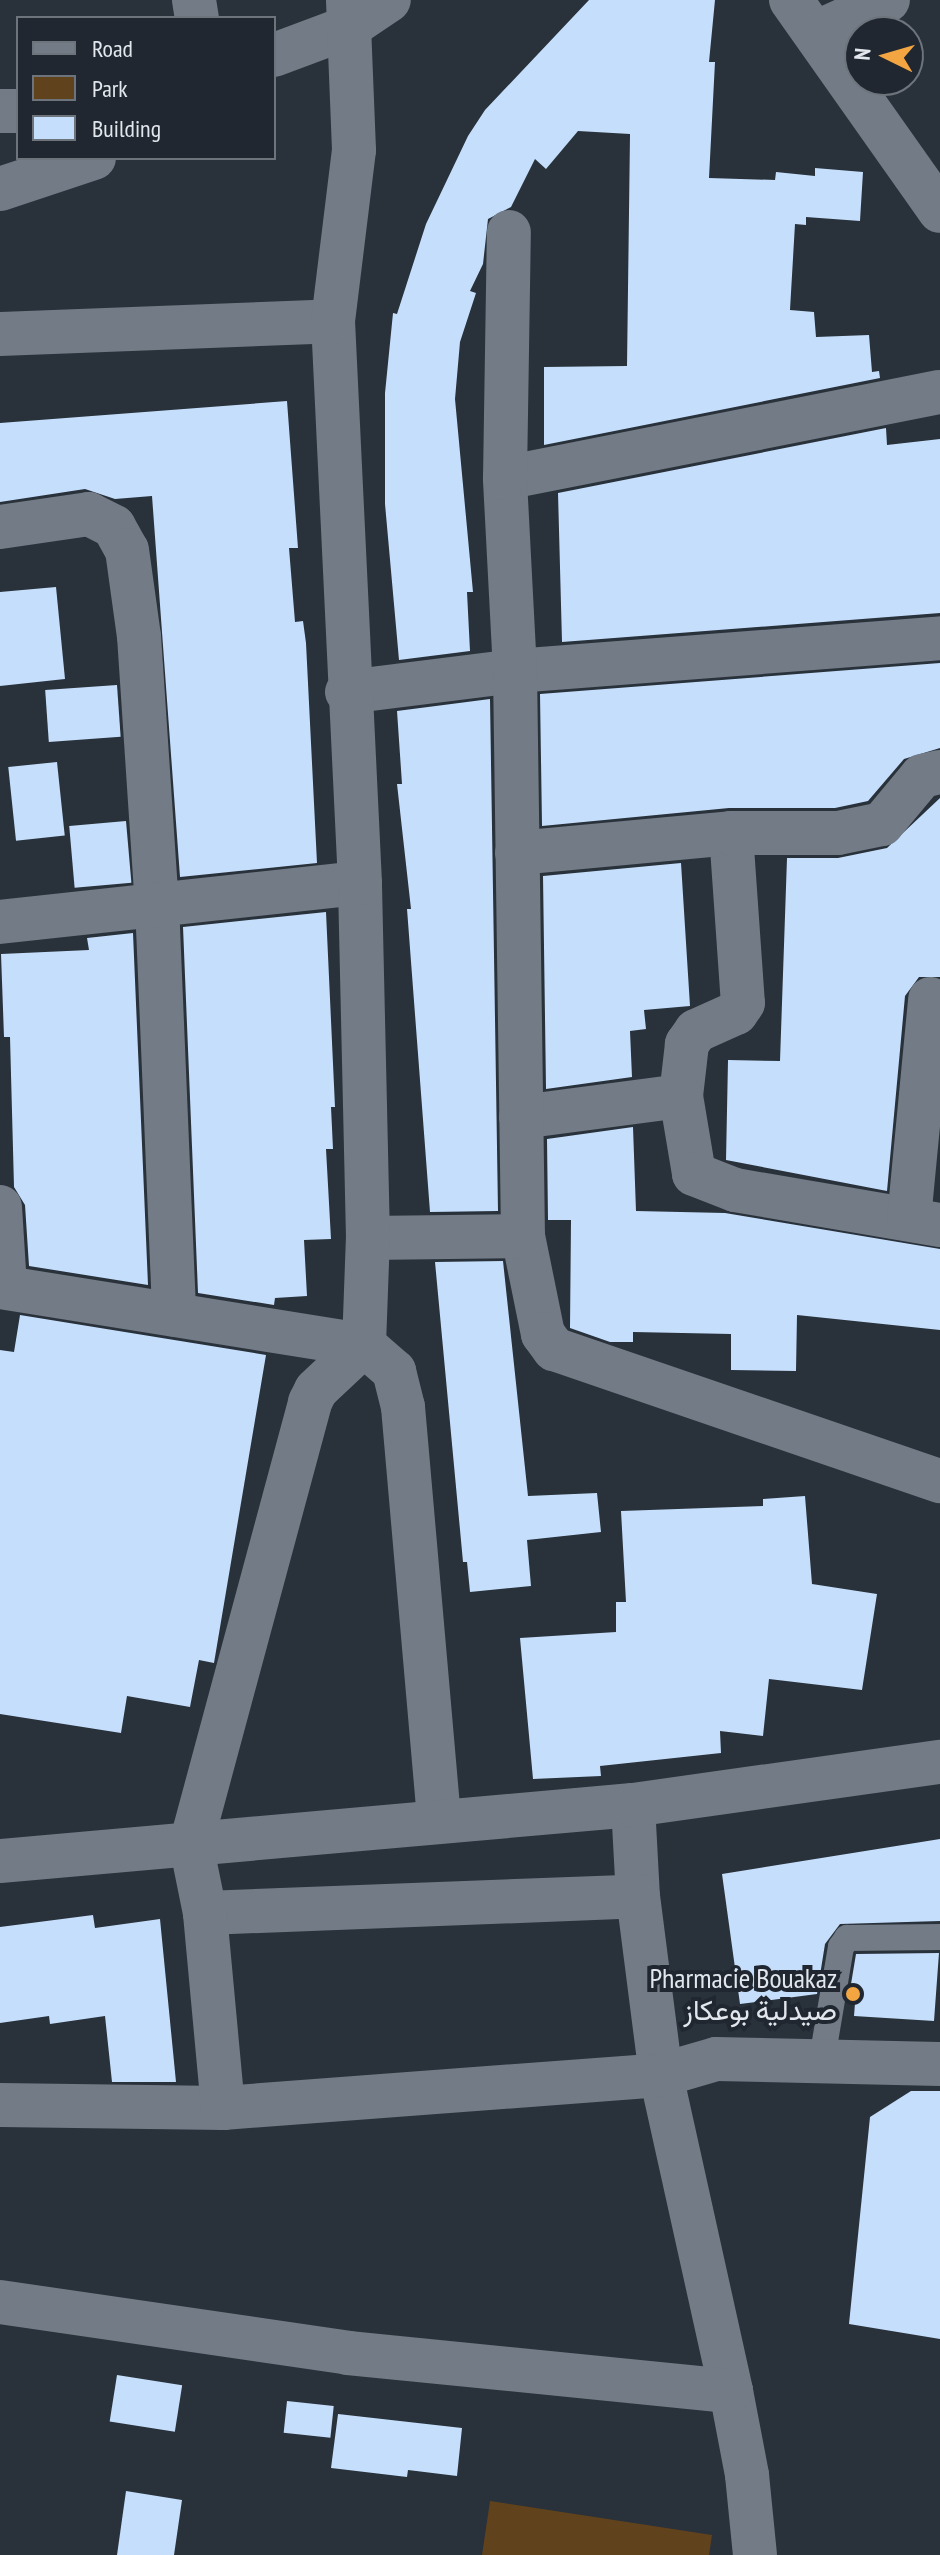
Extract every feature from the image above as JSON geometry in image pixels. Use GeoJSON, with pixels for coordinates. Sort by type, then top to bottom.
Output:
{"type":"FeatureCollection","features":[{"type":"Feature","properties":{"kind":"street"},"geometry":{"type":"LineString","coordinates":[[276,54],[348,13],[389,0]]}},
{"type":"Feature","properties":{"kind":"street"},"geometry":{"type":"LineString","coordinates":[[888,0],[803,17],[940,211]]}},
{"type":"Feature","properties":{"kind":"street"},"geometry":{"type":"LineString","coordinates":[[223,2108],[205,1913],[191,1844],[310,1402],[316,1390],[364,1345],[368,1238],[360,883],[347,692],[333,321],[354,150],[348,13]]}},
{"type":"Feature","properties":{"kind":"street"},"geometry":{"type":"LineString","coordinates":[[0,189],[88,160]]}},
{"type":"Feature","properties":{"kind":"street"},"geometry":{"type":"LineString","coordinates":[[509,232],[505,478],[515,671],[523,1236],[543,1334],[554,1349],[940,1481]]}},
{"type":"Feature","properties":{"kind":"street"},"geometry":{"type":"LineString","coordinates":[[0,334],[333,321]]}},
{"type":"Feature","properties":{"kind":"street"},"geometry":{"type":"LineString","coordinates":[[505,478],[940,392]]}},
{"type":"Feature","properties":{"kind":"street"},"geometry":{"type":"LineString","coordinates":[[0,527],[89,514],[114,527],[127,550],[139,636],[157,904],[174,1315]]}},
{"type":"Feature","properties":{"kind":"street"},"geometry":{"type":"LineString","coordinates":[[347,692],[515,671],[940,638]]}},
{"type":"Feature","properties":{"kind":"street"},"geometry":{"type":"LineString","coordinates":[[517,853],[731,833],[838,833],[882,824],[922,776],[940,772]]}},
{"type":"Feature","properties":{"kind":"street"},"geometry":{"type":"LineString","coordinates":[[731,833],[743,1003],[722,1023],[689,1036],[681,1096],[693,1171],[700,1178],[735,1190],[925,1222],[930,999]]}},
{"type":"Feature","properties":{"kind":"street"},"geometry":{"type":"LineString","coordinates":[[0,922],[360,883]]}},
{"type":"Feature","properties":{"kind":"street"},"geometry":{"type":"LineString","coordinates":[[521,1117],[681,1096]]}},
{"type":"Feature","properties":{"kind":"street"},"geometry":{"type":"LineString","coordinates":[[0,1207],[2,1287],[364,1345],[394,1371],[403,1407],[439,1821]]}},
{"type":"Feature","properties":{"kind":"street"},"geometry":{"type":"LineString","coordinates":[[368,1238],[523,1236]]}},
{"type":"Feature","properties":{"kind":"street"},"geometry":{"type":"LineString","coordinates":[[0,1861],[633,1805],[940,1762]]}},
{"type":"Feature","properties":{"kind":"street"},"geometry":{"type":"LineString","coordinates":[[633,1805],[638,1896],[661,2075],[731,2391],[747,2475],[755,2555]]}},
{"type":"Feature","properties":{"kind":"street"},"geometry":{"type":"LineString","coordinates":[[205,1913],[638,1896]]}},
{"type":"Feature","properties":{"kind":"street"},"geometry":{"type":"LineString","coordinates":[[0,2105],[223,2108],[661,2075],[716,2059],[940,2064]]}},
{"type":"Feature","properties":{"kind":"street"},"geometry":{"type":"LineString","coordinates":[[0,2302],[348,2353],[731,2391]]}},
{"type":"Feature","properties":{"kind":"lane"},"geometry":{"type":"LineString","coordinates":[[822,2059],[841,1947],[847,1938],[940,1937]]}},
{"type":"Feature","properties":{"kind":"green space"},"geometry":{"type":"Polygon","coordinates":[[[490,2501],[712,2535],[709,2555],[482,2555],[490,2501]]]}},
{"type":"Feature","properties":{"kind":"building"},"geometry":{"type":"Polygon","coordinates":[[[589,0],[715,0],[709,62],[715,62],[709,178],[775,180],[776,172],[815,176],[815,168],[863,172],[860,221],[806,217],[806,225],[795,224],[790,310],[814,312],[816,337],[869,335],[872,372],[879,371],[880,378],[544,445],[544,367],[627,366],[630,134],[578,131],[546,169],[535,159],[511,207],[488,219],[483,264],[470,291],[476,293],[460,342],[455,399],[473,592],[467,592],[470,651],[399,660],[385,504],[385,393],[393,313],[397,314],[426,224],[468,136],[485,110],[589,0]]]}},
{"type":"Feature","properties":{"kind":"building"},"geometry":{"type":"Polygon","coordinates":[[[287,401],[298,548],[289,548],[295,622],[303,621],[306,643],[317,863],[180,877],[152,496],[115,499],[85,489],[0,502],[0,423],[287,401]]]}},
{"type":"Feature","properties":{"kind":"building"},"geometry":{"type":"Polygon","coordinates":[[[886,428],[887,445],[940,439],[940,613],[562,642],[558,493],[886,428]]]}},
{"type":"Feature","properties":{"kind":"building"},"geometry":{"type":"Polygon","coordinates":[[[56,587],[65,679],[0,686],[0,592],[56,587]]]}},
{"type":"Feature","properties":{"kind":"building"},"geometry":{"type":"Polygon","coordinates":[[[940,663],[940,748],[904,759],[868,801],[835,808],[729,808],[542,826],[540,694],[940,663]]]}},
{"type":"Feature","properties":{"kind":"building"},"geometry":{"type":"Polygon","coordinates":[[[117,685],[121,737],[49,742],[45,690],[117,685]]]}},
{"type":"Feature","properties":{"kind":"building"},"geometry":{"type":"Polygon","coordinates":[[[490,699],[498,1211],[430,1212],[407,909],[411,909],[397,784],[402,784],[397,711],[490,699]]]}},
{"type":"Feature","properties":{"kind":"building"},"geometry":{"type":"Polygon","coordinates":[[[57,762],[65,836],[16,841],[8,767],[57,762]]]}},
{"type":"Feature","properties":{"kind":"building"},"geometry":{"type":"Polygon","coordinates":[[[940,798],[940,977],[919,977],[905,996],[887,1191],[726,1160],[728,1060],[780,1061],[787,858],[838,858],[887,848],[940,798]]]}},
{"type":"Feature","properties":{"kind":"building"},"geometry":{"type":"Polygon","coordinates":[[[126,821],[131,883],[75,888],[69,826],[126,821]]]}},
{"type":"Feature","properties":{"kind":"building"},"geometry":{"type":"Polygon","coordinates":[[[681,863],[690,1006],[644,1010],[646,1029],[630,1031],[632,1077],[546,1089],[543,876],[681,863]]]}},
{"type":"Feature","properties":{"kind":"building"},"geometry":{"type":"Polygon","coordinates":[[[326,912],[335,1107],[331,1107],[333,1149],[326,1149],[331,1239],[304,1240],[307,1296],[275,1298],[274,1305],[198,1293],[183,927],[326,912]]]}},
{"type":"Feature","properties":{"kind":"building"},"geometry":{"type":"Polygon","coordinates":[[[133,933],[148,1285],[29,1266],[25,1205],[14,1187],[10,1037],[4,1037],[1,954],[89,950],[87,938],[133,933]]]}},
{"type":"Feature","properties":{"kind":"building"},"geometry":{"type":"Polygon","coordinates":[[[633,1127],[636,1211],[725,1213],[940,1249],[940,1330],[797,1315],[796,1371],[731,1370],[731,1334],[633,1332],[633,1342],[610,1342],[570,1328],[571,1220],[548,1220],[547,1139],[633,1127]]]}},
{"type":"Feature","properties":{"kind":"building"},"geometry":{"type":"Polygon","coordinates":[[[503,1261],[528,1496],[597,1493],[601,1532],[527,1540],[531,1586],[470,1592],[467,1562],[463,1562],[435,1262],[503,1261]]]}},
{"type":"Feature","properties":{"kind":"building"},"geometry":{"type":"Polygon","coordinates":[[[20,1315],[266,1355],[214,1663],[199,1660],[190,1707],[127,1696],[121,1733],[0,1714],[0,1350],[14,1352],[20,1315]]]}},
{"type":"Feature","properties":{"kind":"building"},"geometry":{"type":"Polygon","coordinates":[[[805,1496],[812,1584],[877,1594],[862,1690],[769,1679],[763,1736],[720,1731],[721,1753],[600,1766],[601,1776],[533,1779],[520,1638],[616,1632],[616,1602],[626,1602],[621,1511],[763,1506],[763,1499],[805,1496]]]}},
{"type":"Feature","properties":{"kind":"building"},"geometry":{"type":"Polygon","coordinates":[[[940,1839],[940,1921],[840,1924],[825,1944],[817,1994],[740,2004],[722,1874],[940,1839]]]}},
{"type":"Feature","properties":{"kind":"building"},"geometry":{"type":"Polygon","coordinates":[[[93,1915],[95,1928],[160,1919],[176,2082],[112,2082],[105,2016],[50,2024],[49,2016],[0,2023],[0,1927],[93,1915]]]}},
{"type":"Feature","properties":{"kind":"building"},"geometry":{"type":"Polygon","coordinates":[[[939,1953],[934,2021],[854,2016],[856,1990],[850,1990],[856,1954],[939,1953]]]}},
{"type":"Feature","properties":{"kind":"building"},"geometry":{"type":"Polygon","coordinates":[[[911,2091],[940,2091],[940,2339],[849,2324],[870,2117],[911,2091]]]}},
{"type":"Feature","properties":{"kind":"building"},"geometry":{"type":"Polygon","coordinates":[[[117,2375],[182,2385],[175,2432],[110,2421],[117,2375]]]}},
{"type":"Feature","properties":{"kind":"building"},"geometry":{"type":"Polygon","coordinates":[[[287,2401],[334,2406],[330,2438],[284,2433],[287,2401]]]}},
{"type":"Feature","properties":{"kind":"building"},"geometry":{"type":"Polygon","coordinates":[[[338,2414],[462,2428],[457,2476],[408,2470],[407,2477],[331,2468],[338,2414]]]}},
{"type":"Feature","properties":{"kind":"building"},"geometry":{"type":"Polygon","coordinates":[[[126,2491],[182,2500],[174,2555],[117,2555],[126,2491]]]}},
{"type":"Feature","properties":{"kind":"place","name":"Pharmacie Bouakaz صيدلية بوعكاز"},"geometry":{"type":"Point","coordinates":[853,1994]}}]}
